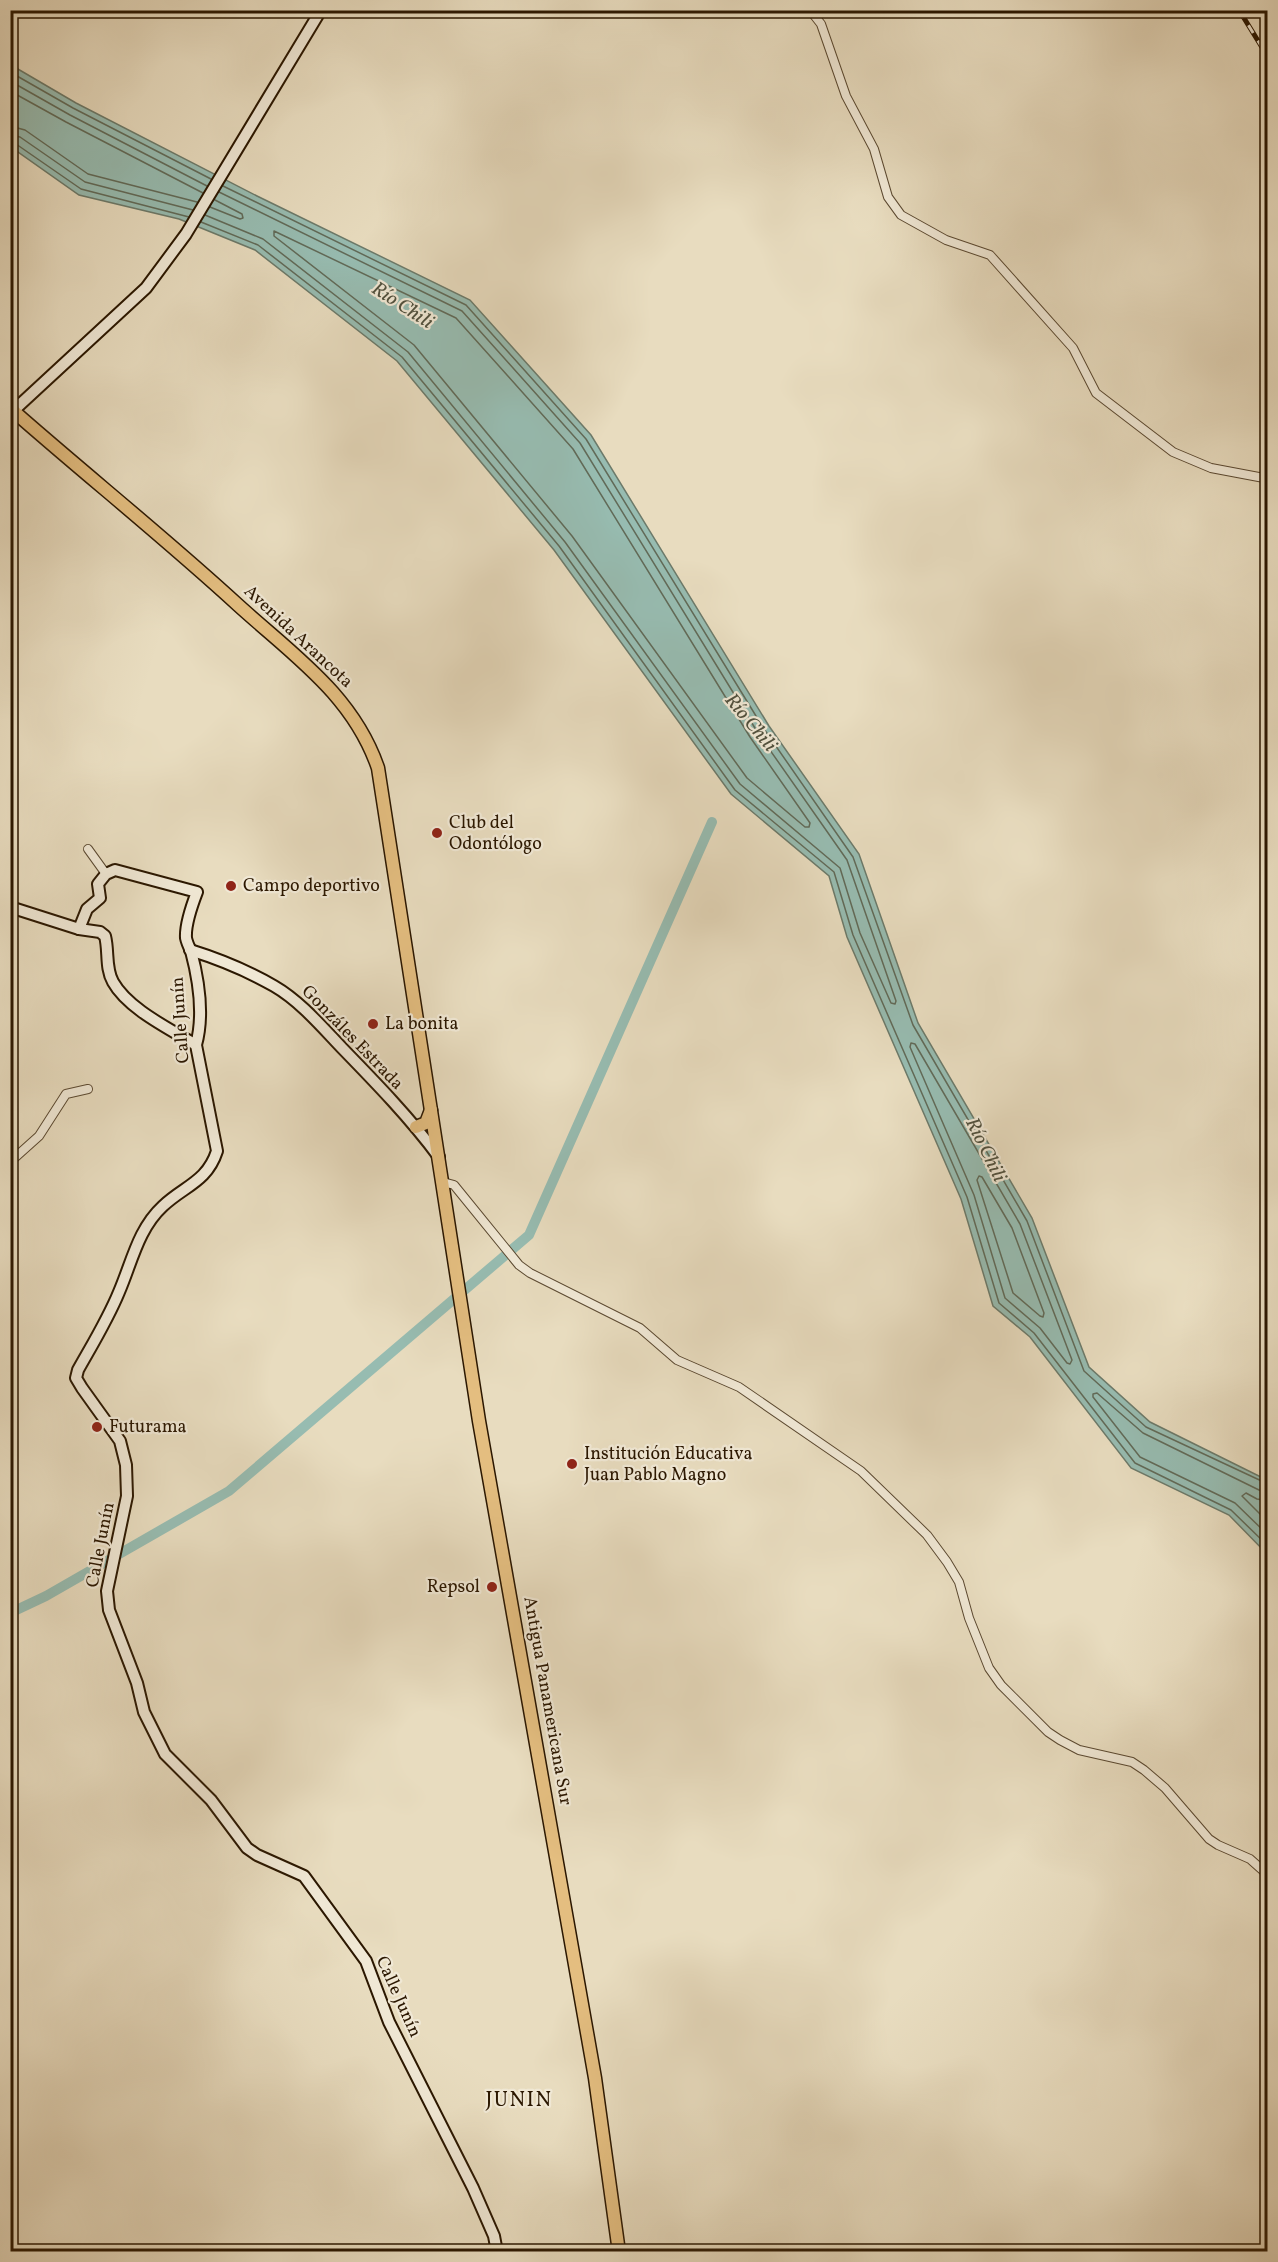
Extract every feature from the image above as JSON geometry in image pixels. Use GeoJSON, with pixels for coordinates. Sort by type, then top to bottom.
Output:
{"type":"FeatureCollection","features":[{"type":"Feature","properties":{"kind":"main road","name":"Avenida Arancota"},"geometry":{"type":"LineString","coordinates":[[12,410],[177,549],[322,679],[356,719],[367,739],[378,768],[439,1157]]}},
{"type":"Feature","properties":{"kind":"main road"},"geometry":{"type":"LineString","coordinates":[[416,1127],[426,1123],[432,1108]]}},
{"type":"Feature","properties":{"kind":"main road","name":"Antigua Panamericana Sur"},"geometry":{"type":"LineString","coordinates":[[439,1157],[479,1421],[596,2078],[619,2252]]}},
{"type":"Feature","properties":{"kind":"street"},"geometry":{"type":"LineString","coordinates":[[12,410],[146,288],[186,234],[321,10]]}},
{"type":"Feature","properties":{"kind":"street"},"geometry":{"type":"LineString","coordinates":[[810,10],[821,24],[846,96],[874,149],[888,197],[901,215],[946,240],[990,255],[1073,348],[1096,393],[1173,452],[1211,468],[1264,478],[1268,481]]}},
{"type":"Feature","properties":{"kind":"street"},"geometry":{"type":"LineString","coordinates":[[79,929],[87,909],[100,898],[98,884],[106,874],[88,849]]}},
{"type":"Feature","properties":{"kind":"street","name":"Calle Junín"},"geometry":{"type":"LineString","coordinates":[[106,874],[114,870],[123,871],[196,892],[186,939],[199,993],[200,1031],[196,1045],[217,1151],[212,1167],[162,1206],[136,1243],[119,1292],[76,1378],[120,1441],[126,1465],[127,1496],[107,1591],[109,1610],[137,1683],[144,1712],[165,1754],[211,1800],[247,1848],[257,1855],[304,1876],[366,1961],[389,2022],[473,2188],[494,2236],[497,2252]]}},
{"type":"Feature","properties":{"kind":"street"},"geometry":{"type":"LineString","coordinates":[[10,907],[79,929],[100,932],[105,936],[107,965],[113,982],[122,995],[134,1006],[196,1045]]}},
{"type":"Feature","properties":{"kind":"street","name":"Gonzáles Estrada"},"geometry":{"type":"LineString","coordinates":[[190,950],[214,957],[275,987],[286,995],[324,1029],[416,1127],[439,1157]]}},
{"type":"Feature","properties":{"kind":"street"},"geometry":{"type":"LineString","coordinates":[[10,1162],[39,1136],[66,1094],[88,1089]]}},
{"type":"Feature","properties":{"kind":"street"},"geometry":{"type":"LineString","coordinates":[[443,1182],[454,1185],[519,1265],[530,1273],[640,1328],[677,1360],[739,1387],[861,1471],[927,1534],[948,1562],[959,1582],[969,1618],[989,1668],[1001,1685],[1048,1732],[1079,1750],[1132,1762],[1165,1788],[1209,1839],[1250,1859],[1268,1875]]}},
{"type":"Feature","properties":{"kind":"water","name":"Río Chili"},"geometry":{"type":"Polygon","coordinates":[[[11,65],[76,103],[257,196],[470,300],[591,435],[769,726],[859,854],[918,1023],[1032,1218],[1089,1367],[1150,1422],[1267,1480],[1267,1554],[1229,1515],[1131,1468],[1030,1337],[993,1306],[961,1199],[847,937],[829,876],[731,794],[554,550],[397,361],[255,250],[179,219],[79,195],[11,147],[11,65]]]}},
{"type":"Feature","properties":{"kind":"waterway"},"geometry":{"type":"LineString","coordinates":[[10,1613],[46,1596],[229,1491],[529,1235],[712,822]]}},
{"type":"Feature","properties":{"kind":"railway"},"geometry":{"type":"LineString","coordinates":[[1239,10],[1268,57]]}},
{"type":"Feature","properties":{"kind":"place","name":"Club del Odontólogo"},"geometry":{"type":"Point","coordinates":[437,833]}},
{"type":"Feature","properties":{"kind":"place","name":"Campo deportivo"},"geometry":{"type":"Point","coordinates":[231,886]}},
{"type":"Feature","properties":{"kind":"place","name":"La bonita"},"geometry":{"type":"Point","coordinates":[373,1024]}},
{"type":"Feature","properties":{"kind":"place","name":"Futurama"},"geometry":{"type":"Point","coordinates":[97,1427]}},
{"type":"Feature","properties":{"kind":"place","name":"Institución Educativa Juan Pablo Magno"},"geometry":{"type":"Point","coordinates":[572,1464]}},
{"type":"Feature","properties":{"kind":"place","name":"Repsol"},"geometry":{"type":"Point","coordinates":[492,1587]}},
{"type":"Feature","properties":{"kind":"district","name":"JUNIN"},"geometry":{"type":"Point","coordinates":[519,2100]}}]}
